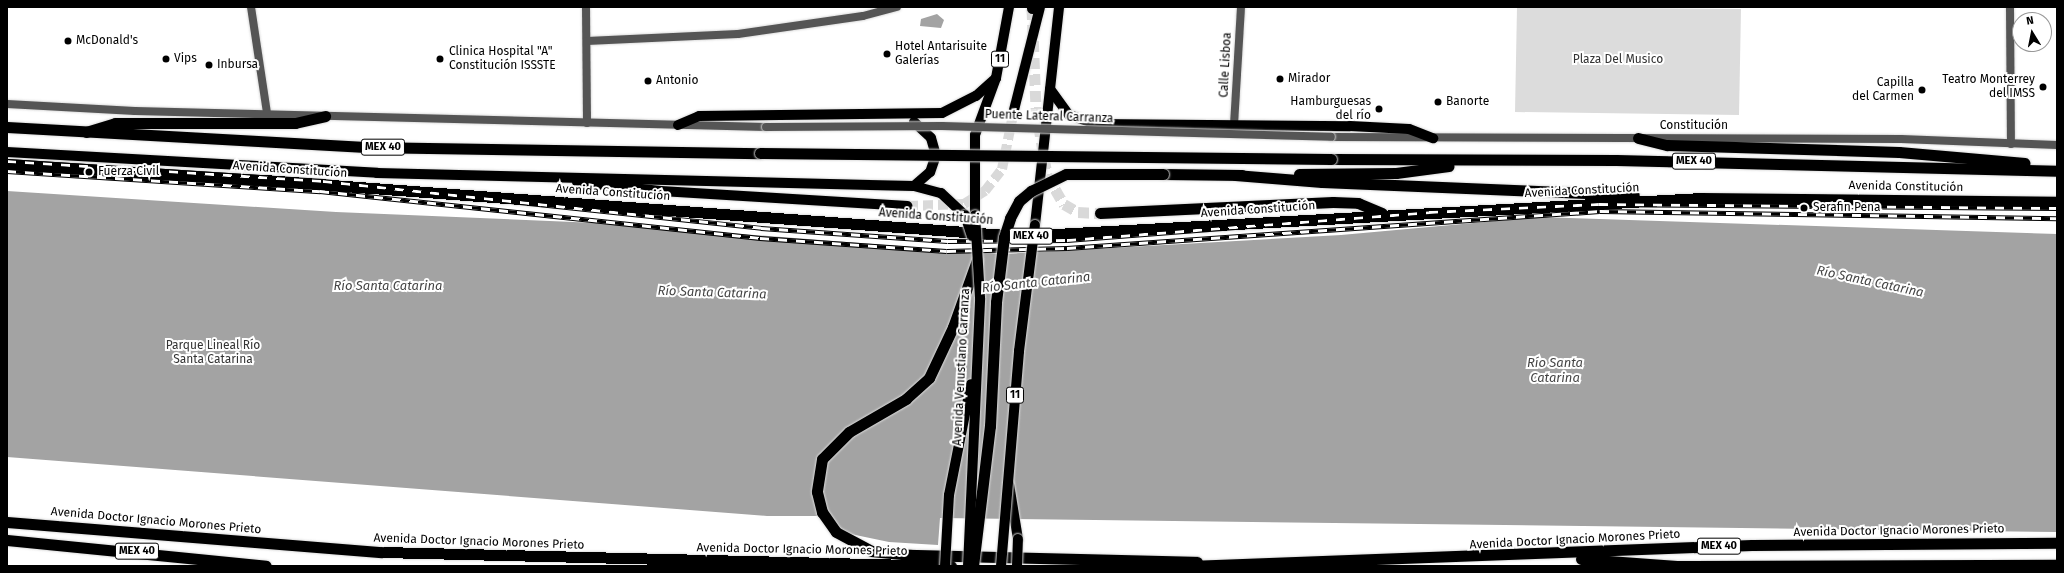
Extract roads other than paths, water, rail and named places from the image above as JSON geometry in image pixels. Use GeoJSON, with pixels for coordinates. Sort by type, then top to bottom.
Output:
{"type":"FeatureCollection","features":[{"type":"Feature","properties":{"kind":"highway"},"geometry":{"type":"LineString","coordinates":[[85,132],[115,123],[295,123],[325,116]]}},
{"type":"Feature","properties":{"kind":"highway","name":"Avenida Constitución"},"geometry":{"type":"LineString","coordinates":[[7,127],[365,147],[1464,162],[1624,160],[2057,170]]}},
{"type":"Feature","properties":{"kind":"highway"},"geometry":{"type":"LineString","coordinates":[[1638,138],[1668,145],[1991,158],[2057,170]]}},
{"type":"Feature","properties":{"kind":"highway"},"geometry":{"type":"LineString","coordinates":[[973,566],[990,426],[996,302],[1004,237],[1010,218],[1019,201],[1031,191],[1066,174],[1235,175],[1396,173],[1464,162]]}},
{"type":"Feature","properties":{"kind":"highway","name":"Avenida Constitución"},"geometry":{"type":"LineString","coordinates":[[7,164],[264,180],[1020,236],[1382,214],[1701,198],[2057,202]]}},
{"type":"Feature","properties":{"kind":"highway"},"geometry":{"type":"LineString","coordinates":[[1235,175],[1322,182],[1701,198]]}},
{"type":"Feature","properties":{"kind":"highway"},"geometry":{"type":"LineString","coordinates":[[1100,213],[1333,202],[1358,203],[1382,214]]}},
{"type":"Feature","properties":{"kind":"highway"},"geometry":{"type":"LineString","coordinates":[[977,260],[951,334],[929,378],[906,399],[849,432],[822,460],[817,492],[822,512],[843,537],[871,551],[912,555],[1245,564]]}},
{"type":"Feature","properties":{"kind":"highway","name":"Avenida Doctor Ignacio Morones Prieto"},"geometry":{"type":"LineString","coordinates":[[7,522],[382,552],[951,566]]}},
{"type":"Feature","properties":{"kind":"highway","name":"MEX 40"},"geometry":{"type":"LineString","coordinates":[[7,540],[266,566]]}},
{"type":"Feature","properties":{"kind":"highway","name":"Avenida Doctor Ignacio Morones Prieto"},"geometry":{"type":"LineString","coordinates":[[1189,566],[1530,556],[1737,546],[1977,542],[2057,543]]}},
{"type":"Feature","properties":{"kind":"highway","name":"MEX 40"},"geometry":{"type":"LineString","coordinates":[[1530,556],[1677,566],[2057,565]]}},
{"type":"Feature","properties":{"kind":"main road","name":"Avenida Venustiano Carranza"},"geometry":{"type":"LineString","coordinates":[[968,566],[980,298],[977,260],[970,215],[975,135],[996,78],[1009,7]]}},
{"type":"Feature","properties":{"kind":"main road"},"geometry":{"type":"LineString","coordinates":[[1014,110],[1035,7]]}},
{"type":"Feature","properties":{"kind":"main road","name":"11"},"geometry":{"type":"LineString","coordinates":[[1001,566],[1019,351],[1035,225],[1059,7]]}},
{"type":"Feature","properties":{"kind":"main road"},"geometry":{"type":"LineString","coordinates":[[678,125],[699,116],[901,116],[952,110],[976,96],[996,78]]}},
{"type":"Feature","properties":{"kind":"main road"},"geometry":{"type":"LineString","coordinates":[[1050,89],[1069,115],[1086,122],[1409,129],[1433,138]]}},
{"type":"Feature","properties":{"kind":"main road"},"geometry":{"type":"LineString","coordinates":[[901,116],[926,131],[935,146],[935,165],[914,186]]}},
{"type":"Feature","properties":{"kind":"main road","name":"Avenida Constitución"},"geometry":{"type":"LineString","coordinates":[[7,152],[377,173],[914,186],[941,193],[970,215]]}},
{"type":"Feature","properties":{"kind":"main road"},"geometry":{"type":"LineString","coordinates":[[517,176],[661,191],[908,206]]}},
{"type":"Feature","properties":{"kind":"main road"},"geometry":{"type":"LineString","coordinates":[[945,566],[949,495],[969,389],[976,371]]}},
{"type":"Feature","properties":{"kind":"main road"},"geometry":{"type":"LineString","coordinates":[[1008,479],[1018,539],[1017,566]]}},
{"type":"Feature","properties":{"kind":"street"},"geometry":{"type":"LineString","coordinates":[[251,7],[267,113]]}},
{"type":"Feature","properties":{"kind":"street"},"geometry":{"type":"LineString","coordinates":[[586,7],[587,124]]}},
{"type":"Feature","properties":{"kind":"street"},"geometry":{"type":"LineString","coordinates":[[587,41],[753,32],[897,7]]}},
{"type":"Feature","properties":{"kind":"street","name":"Calle Lisboa"},"geometry":{"type":"LineString","coordinates":[[1234,125],[1241,7]]}},
{"type":"Feature","properties":{"kind":"street"},"geometry":{"type":"LineString","coordinates":[[2010,7],[2011,144]]}},
{"type":"Feature","properties":{"kind":"street"},"geometry":{"type":"LineString","coordinates":[[7,104],[135,111],[267,113],[587,124],[678,125]]}},
{"type":"Feature","properties":{"kind":"street","name":"Puente Lateral Carranza"},"geometry":{"type":"LineString","coordinates":[[678,125],[766,127],[942,126],[1331,137]]}},
{"type":"Feature","properties":{"kind":"street","name":"Constitución"},"geometry":{"type":"LineString","coordinates":[[1331,137],[1901,139],[2057,145]]}},
{"type":"Feature","properties":{"kind":"water"},"geometry":{"type":"Polygon","coordinates":[[[937,14],[944,20],[941,28],[920,26],[921,19],[937,14]]]}},
{"type":"Feature","properties":{"kind":"water","name":"Río Santa Catarina"},"geometry":{"type":"Polygon","coordinates":[[[7,191],[336,212],[597,223],[1003,254],[1341,235],[1539,217],[2057,234],[2057,532],[940,518],[938,545],[889,542],[841,532],[831,516],[767,516],[7,457],[7,191]]]}},
{"type":"Feature","properties":{"kind":"tunnel"},"geometry":{"type":"LineString","coordinates":[[1032,8],[1036,109],[1047,175],[1064,204],[1078,212],[1100,213]]}},
{"type":"Feature","properties":{"kind":"tunnel"},"geometry":{"type":"LineString","coordinates":[[908,206],[964,204],[985,191],[1002,169],[1014,110]]}},
{"type":"Feature","properties":{"kind":"railway"},"geometry":{"type":"LineString","coordinates":[[7,161],[323,181],[761,228],[948,241],[1067,240],[1429,212],[1599,204],[2057,208]]}},
{"type":"Feature","properties":{"kind":"railway"},"geometry":{"type":"LineString","coordinates":[[7,171],[320,191],[760,238],[947,251],[1067,248],[1600,211],[2057,218]]}},
{"type":"Feature","properties":{"kind":"place","name":"McDonald's"},"geometry":{"type":"Point","coordinates":[68,41]}},
{"type":"Feature","properties":{"kind":"place","name":"Hotel Antarisuite Galerías"},"geometry":{"type":"Point","coordinates":[887,54]}},
{"type":"Feature","properties":{"kind":"place","name":"Vips"},"geometry":{"type":"Point","coordinates":[166,59]}},
{"type":"Feature","properties":{"kind":"place","name":"Clinica Hospital \"A\" Constitución ISSSTE"},"geometry":{"type":"Point","coordinates":[440,59]}},
{"type":"Feature","properties":{"kind":"place","name":"Inbursa"},"geometry":{"type":"Point","coordinates":[209,65]}},
{"type":"Feature","properties":{"kind":"place","name":"Mirador"},"geometry":{"type":"Point","coordinates":[1280,79]}},
{"type":"Feature","properties":{"kind":"place","name":"Antonio"},"geometry":{"type":"Point","coordinates":[648,81]}},
{"type":"Feature","properties":{"kind":"place","name":"Teatro Monterrey del IMSS"},"geometry":{"type":"Point","coordinates":[2043,87]}},
{"type":"Feature","properties":{"kind":"place","name":"Capilla del Carmen"},"geometry":{"type":"Point","coordinates":[1922,90]}},
{"type":"Feature","properties":{"kind":"place","name":"Banorte"},"geometry":{"type":"Point","coordinates":[1438,102]}},
{"type":"Feature","properties":{"kind":"place","name":"Hamburguesas del río"},"geometry":{"type":"Point","coordinates":[1379,109]}},
{"type":"Feature","properties":{"kind":"place","name":"Fuerza Civil"},"geometry":{"type":"Point","coordinates":[89,172]}},
{"type":"Feature","properties":{"kind":"place","name":"Serafin Pena"},"geometry":{"type":"Point","coordinates":[1804,208]}},
{"type":"Feature","properties":{"kind":"park label","name":"Plaza Del Musico"},"geometry":{"type":"Point","coordinates":[1618,60]}},
{"type":"Feature","properties":{"kind":"park label","name":"Parque Lineal Río Santa Catarina"},"geometry":{"type":"Point","coordinates":[213,353]}}]}
